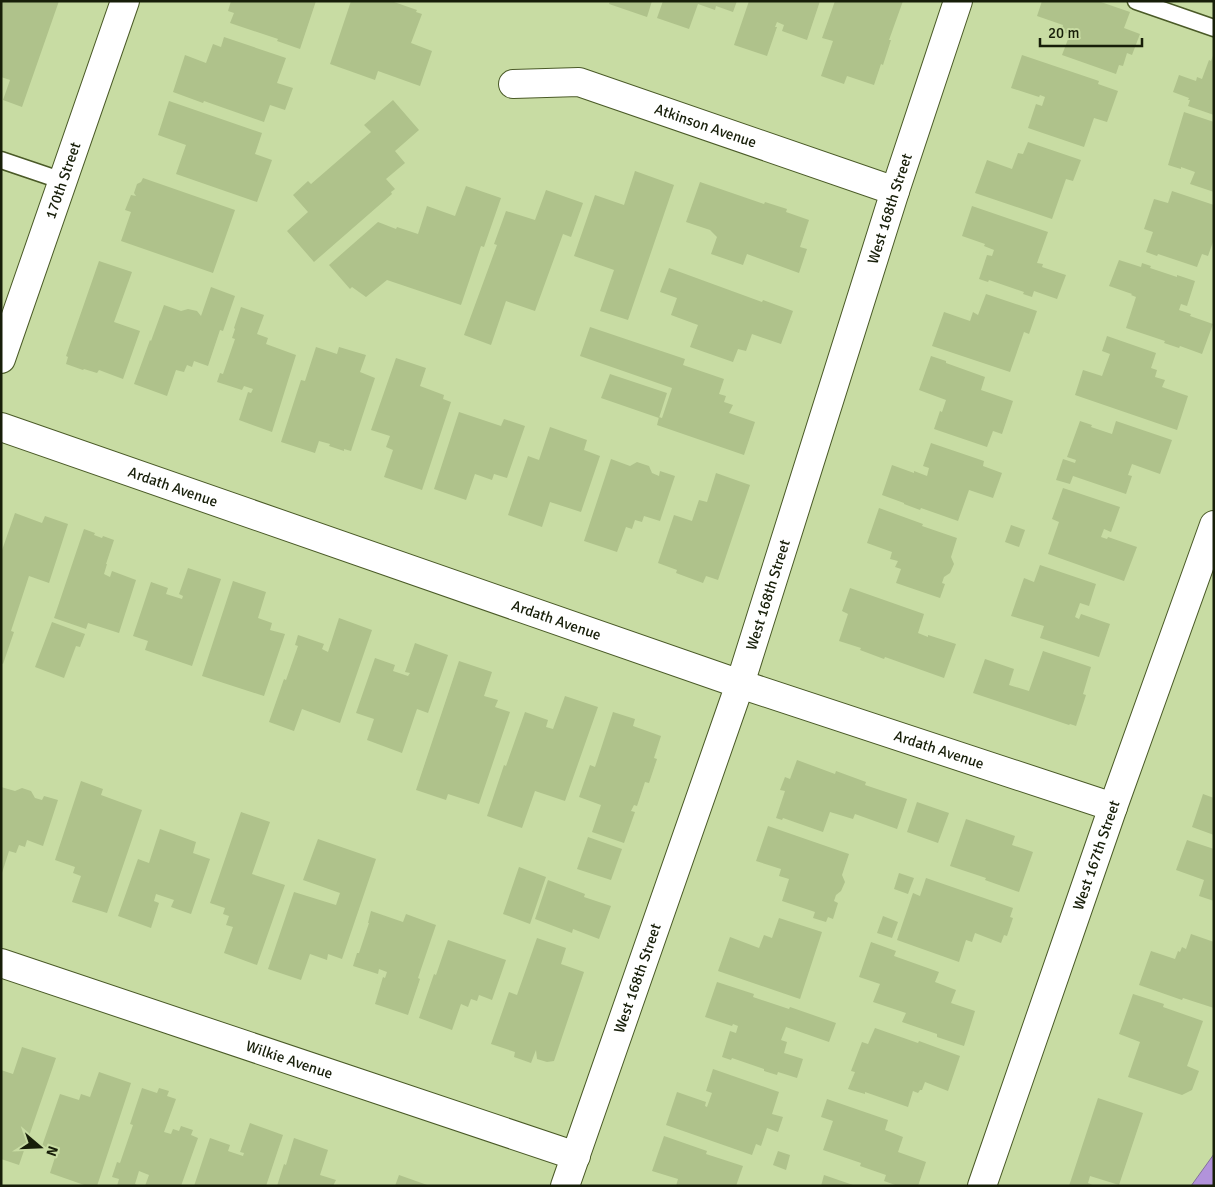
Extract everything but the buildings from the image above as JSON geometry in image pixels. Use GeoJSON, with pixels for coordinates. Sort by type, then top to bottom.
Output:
{"type":"FeatureCollection","features":[{"type":"Feature","properties":{"kind":"street","name":"170th Street"},"geometry":{"type":"LineString","coordinates":[[1,359],[125,1]]}},
{"type":"Feature","properties":{"kind":"street","name":"West 168th Street"},"geometry":{"type":"LineString","coordinates":[[566,1186],[740,684],[958,1]]}},
{"type":"Feature","properties":{"kind":"street","name":"Atkinson Avenue"},"geometry":{"type":"LineString","coordinates":[[513,84],[579,82],[896,191]]}},
{"type":"Feature","properties":{"kind":"street","name":"Ardath Avenue"},"geometry":{"type":"LineString","coordinates":[[1,427],[740,684],[1113,807]]}},
{"type":"Feature","properties":{"kind":"street","name":"West 167th Street"},"geometry":{"type":"LineString","coordinates":[[982,1186],[1113,807],[1214,525]]}},
{"type":"Feature","properties":{"kind":"street","name":"Wilkie Avenue"},"geometry":{"type":"LineString","coordinates":[[1,963],[576,1156]]}},
{"type":"Feature","properties":{"kind":"lane"},"geometry":{"type":"LineString","coordinates":[[1136,1],[1214,28]]}},
{"type":"Feature","properties":{"kind":"lane"},"geometry":{"type":"LineString","coordinates":[[1,160],[63,181]]}},
{"type":"Feature","properties":{"kind":"shaded area"},"geometry":{"type":"Polygon","coordinates":[[[1214,1154],[1214,1186],[1191,1186],[1214,1154]]]}}]}
